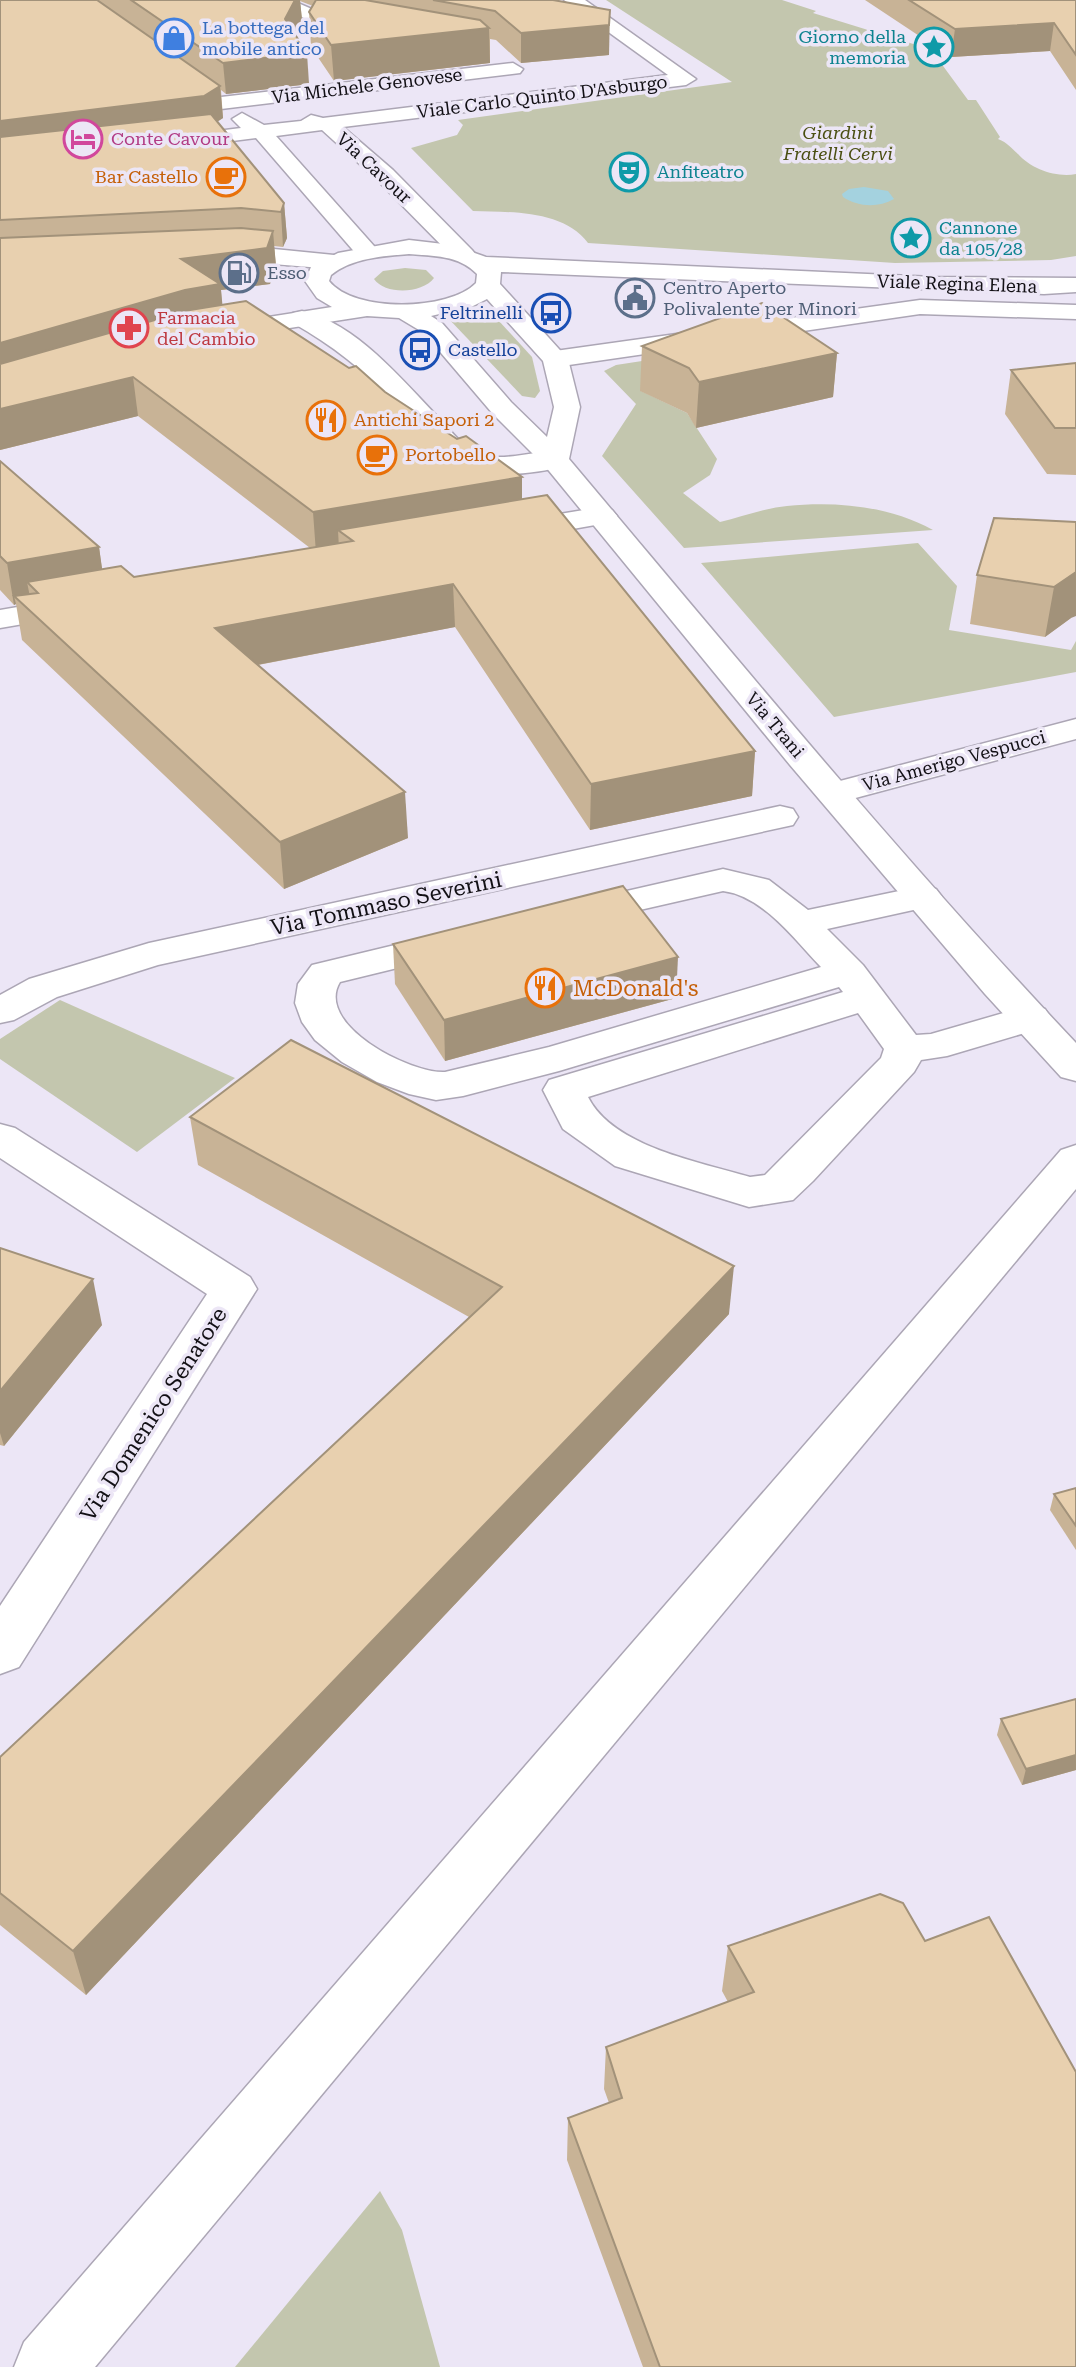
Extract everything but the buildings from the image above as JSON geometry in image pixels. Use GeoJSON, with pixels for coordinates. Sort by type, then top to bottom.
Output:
{"type":"FeatureCollection","features":[{"type":"Feature","properties":{"kind":"street"},"geometry":{"type":"LineString","coordinates":[[276,0],[309,21],[369,35],[392,32]]}},
{"type":"Feature","properties":{"kind":"street","name":"Viale Carlo Quinto D'Asburgo"},"geometry":{"type":"LineString","coordinates":[[153,145],[686,79],[573,0]]}},
{"type":"Feature","properties":{"kind":"street"},"geometry":{"type":"LineString","coordinates":[[309,21],[348,3]]}},
{"type":"Feature","properties":{"kind":"street","name":"Via Michele Genovese"},"geometry":{"type":"LineString","coordinates":[[215,99],[327,91],[389,77],[513,69],[496,54]]}},
{"type":"Feature","properties":{"kind":"street"},"geometry":{"type":"LineString","coordinates":[[315,72],[327,91]]}},
{"type":"Feature","properties":{"kind":"street"},"geometry":{"type":"LineString","coordinates":[[215,99],[261,132],[366,251]]}},
{"type":"Feature","properties":{"kind":"street","name":"Via Cavour"},"geometry":{"type":"LineString","coordinates":[[215,99],[328,125],[385,175],[478,268]]}},
{"type":"Feature","properties":{"kind":"street","name":"Viale Regina Elena"},"geometry":{"type":"LineString","coordinates":[[334,262],[366,251],[409,247],[478,268],[934,284],[1076,285]]}},
{"type":"Feature","properties":{"kind":"street"},"geometry":{"type":"LineString","coordinates":[[197,255],[244,253],[334,262]]}},
{"type":"Feature","properties":{"kind":"street"},"geometry":{"type":"LineString","coordinates":[[318,284],[319,276],[334,262]]}},
{"type":"Feature","properties":{"kind":"street"},"geometry":{"type":"LineString","coordinates":[[318,284],[243,310],[190,337],[369,309],[404,311],[458,303],[482,292],[478,268]]}},
{"type":"Feature","properties":{"kind":"street"},"geometry":{"type":"LineString","coordinates":[[302,318],[342,340],[388,380],[459,455],[501,467],[555,460],[567,407],[555,359],[478,268]]}},
{"type":"Feature","properties":{"kind":"street"},"geometry":{"type":"LineString","coordinates":[[318,284],[334,299],[369,309]]}},
{"type":"Feature","properties":{"kind":"street"},"geometry":{"type":"LineString","coordinates":[[920,307],[935,294],[934,284]]}},
{"type":"Feature","properties":{"kind":"street","name":"Viale Regina Elena"},"geometry":{"type":"LineString","coordinates":[[1047,287],[1076,292]]}},
{"type":"Feature","properties":{"kind":"street"},"geometry":{"type":"LineString","coordinates":[[555,359],[920,307],[1076,312]]}},
{"type":"Feature","properties":{"kind":"street","name":"Via Trani"},"geometry":{"type":"LineString","coordinates":[[404,311],[433,328],[502,408],[555,460],[833,793],[999,985],[1052,1027],[1076,1068]]}},
{"type":"Feature","properties":{"kind":"street"},"geometry":{"type":"LineString","coordinates":[[484,536],[602,516]]}},
{"type":"Feature","properties":{"kind":"street"},"geometry":{"type":"LineString","coordinates":[[0,619],[109,600]]}},
{"type":"Feature","properties":{"kind":"street","name":"Via Amerigo Vespucci"},"geometry":{"type":"LineString","coordinates":[[833,793],[1076,729]]}},
{"type":"Feature","properties":{"kind":"street","name":"Via Tommaso Severini"},"geometry":{"type":"LineString","coordinates":[[0,1011],[43,988],[149,955],[780,817]]}},
{"type":"Feature","properties":{"kind":"street"},"geometry":{"type":"LineString","coordinates":[[539,923],[723,880],[746,881],[777,902],[800,923],[857,984],[905,1048]]}},
{"type":"Feature","properties":{"kind":"street"},"geometry":{"type":"LineString","coordinates":[[800,923],[923,897]]}},
{"type":"Feature","properties":{"kind":"street"},"geometry":{"type":"LineString","coordinates":[[482,937],[326,973],[314,990],[318,1017],[328,1033],[346,1048],[392,1072],[433,1087],[464,1083],[857,984]]}},
{"type":"Feature","properties":{"kind":"street"},"geometry":{"type":"LineString","coordinates":[[857,984],[564,1090],[578,1119],[630,1156],[749,1192],[777,1189],[798,1171],[899,1063],[905,1048]]}},
{"type":"Feature","properties":{"kind":"street"},"geometry":{"type":"LineString","coordinates":[[905,1048],[933,1047],[1052,1027]]}},
{"type":"Feature","properties":{"kind":"street","name":"Via Domenico Senatore"},"geometry":{"type":"LineString","coordinates":[[0,1138],[234,1289],[0,1651]]}},
{"type":"Feature","properties":{"kind":"street"},"geometry":{"type":"LineString","coordinates":[[49,2367],[1076,1160]]}},
{"type":"Feature","properties":{"kind":"green space","name":"Giardini Fratelli Cervi"},"geometry":{"type":"Polygon","coordinates":[[[606,0],[782,0],[816,11],[813,13],[923,47],[932,46],[945,53],[935,55],[968,100],[976,100],[1000,137],[998,139],[1037,168],[1061,175],[1076,174],[1076,256],[1051,260],[895,263],[588,243],[578,232],[551,219],[519,213],[473,211],[411,148],[457,135],[463,125],[458,120],[732,82],[606,0]]]}},
{"type":"Feature","properties":{"kind":"green space"},"geometry":{"type":"Polygon","coordinates":[[[405,268],[426,270],[434,278],[413,290],[386,288],[374,279],[383,271],[405,268]]]}},
{"type":"Feature","properties":{"kind":"green space"},"geometry":{"type":"Polygon","coordinates":[[[487,308],[532,357],[540,391],[535,398],[522,396],[447,317],[487,308]]]}},
{"type":"Feature","properties":{"kind":"green space"},"geometry":{"type":"Polygon","coordinates":[[[779,340],[641,391],[687,413],[717,459],[710,475],[683,493],[720,522],[779,507],[824,504],[862,507],[899,515],[933,530],[684,548],[602,456],[636,404],[604,371],[616,365],[779,340]]]}},
{"type":"Feature","properties":{"kind":"green space"},"geometry":{"type":"Polygon","coordinates":[[[918,543],[957,586],[949,630],[1071,650],[1076,641],[1076,672],[834,717],[701,563],[918,543]]]}},
{"type":"Feature","properties":{"kind":"green space"},"geometry":{"type":"Polygon","coordinates":[[[60,1000],[235,1078],[137,1152],[0,1059],[0,1039],[60,1000]]]}},
{"type":"Feature","properties":{"kind":"green space"},"geometry":{"type":"Polygon","coordinates":[[[380,2191],[402,2230],[440,2367],[235,2367],[380,2191]]]}},
{"type":"Feature","properties":{"kind":"water"},"geometry":{"type":"Polygon","coordinates":[[[864,187],[888,191],[894,199],[868,205],[843,197],[842,194],[849,189],[864,187]]]}},
{"type":"Feature","properties":{"kind":"place","name":"La bottega del mobile antico"},"geometry":{"type":"Point","coordinates":[174,38]}},
{"type":"Feature","properties":{"kind":"place","name":"Giorno della memoria"},"geometry":{"type":"Point","coordinates":[934,47]}},
{"type":"Feature","properties":{"kind":"place","name":"Conte Cavour"},"geometry":{"type":"Point","coordinates":[83,139]}},
{"type":"Feature","properties":{"kind":"place","name":"Anfiteatro"},"geometry":{"type":"Point","coordinates":[629,172]}},
{"type":"Feature","properties":{"kind":"place","name":"Bar Castello"},"geometry":{"type":"Point","coordinates":[226,177]}},
{"type":"Feature","properties":{"kind":"place","name":"Cannone da 105/28"},"geometry":{"type":"Point","coordinates":[911,238]}},
{"type":"Feature","properties":{"kind":"place","name":"Esso"},"geometry":{"type":"Point","coordinates":[239,273]}},
{"type":"Feature","properties":{"kind":"place","name":"Centro Aperto Polivalente per Minori"},"geometry":{"type":"Point","coordinates":[635,298]}},
{"type":"Feature","properties":{"kind":"place","name":"Feltrinelli"},"geometry":{"type":"Point","coordinates":[551,313]}},
{"type":"Feature","properties":{"kind":"place","name":"Farmacia del Cambio"},"geometry":{"type":"Point","coordinates":[129,328]}},
{"type":"Feature","properties":{"kind":"place","name":"Castello"},"geometry":{"type":"Point","coordinates":[420,350]}},
{"type":"Feature","properties":{"kind":"place","name":"Antichi Sapori 2"},"geometry":{"type":"Point","coordinates":[326,420]}},
{"type":"Feature","properties":{"kind":"place","name":"Portobello"},"geometry":{"type":"Point","coordinates":[377,455]}},
{"type":"Feature","properties":{"kind":"place","name":"McDonald's"},"geometry":{"type":"Point","coordinates":[545,988]}}]}
